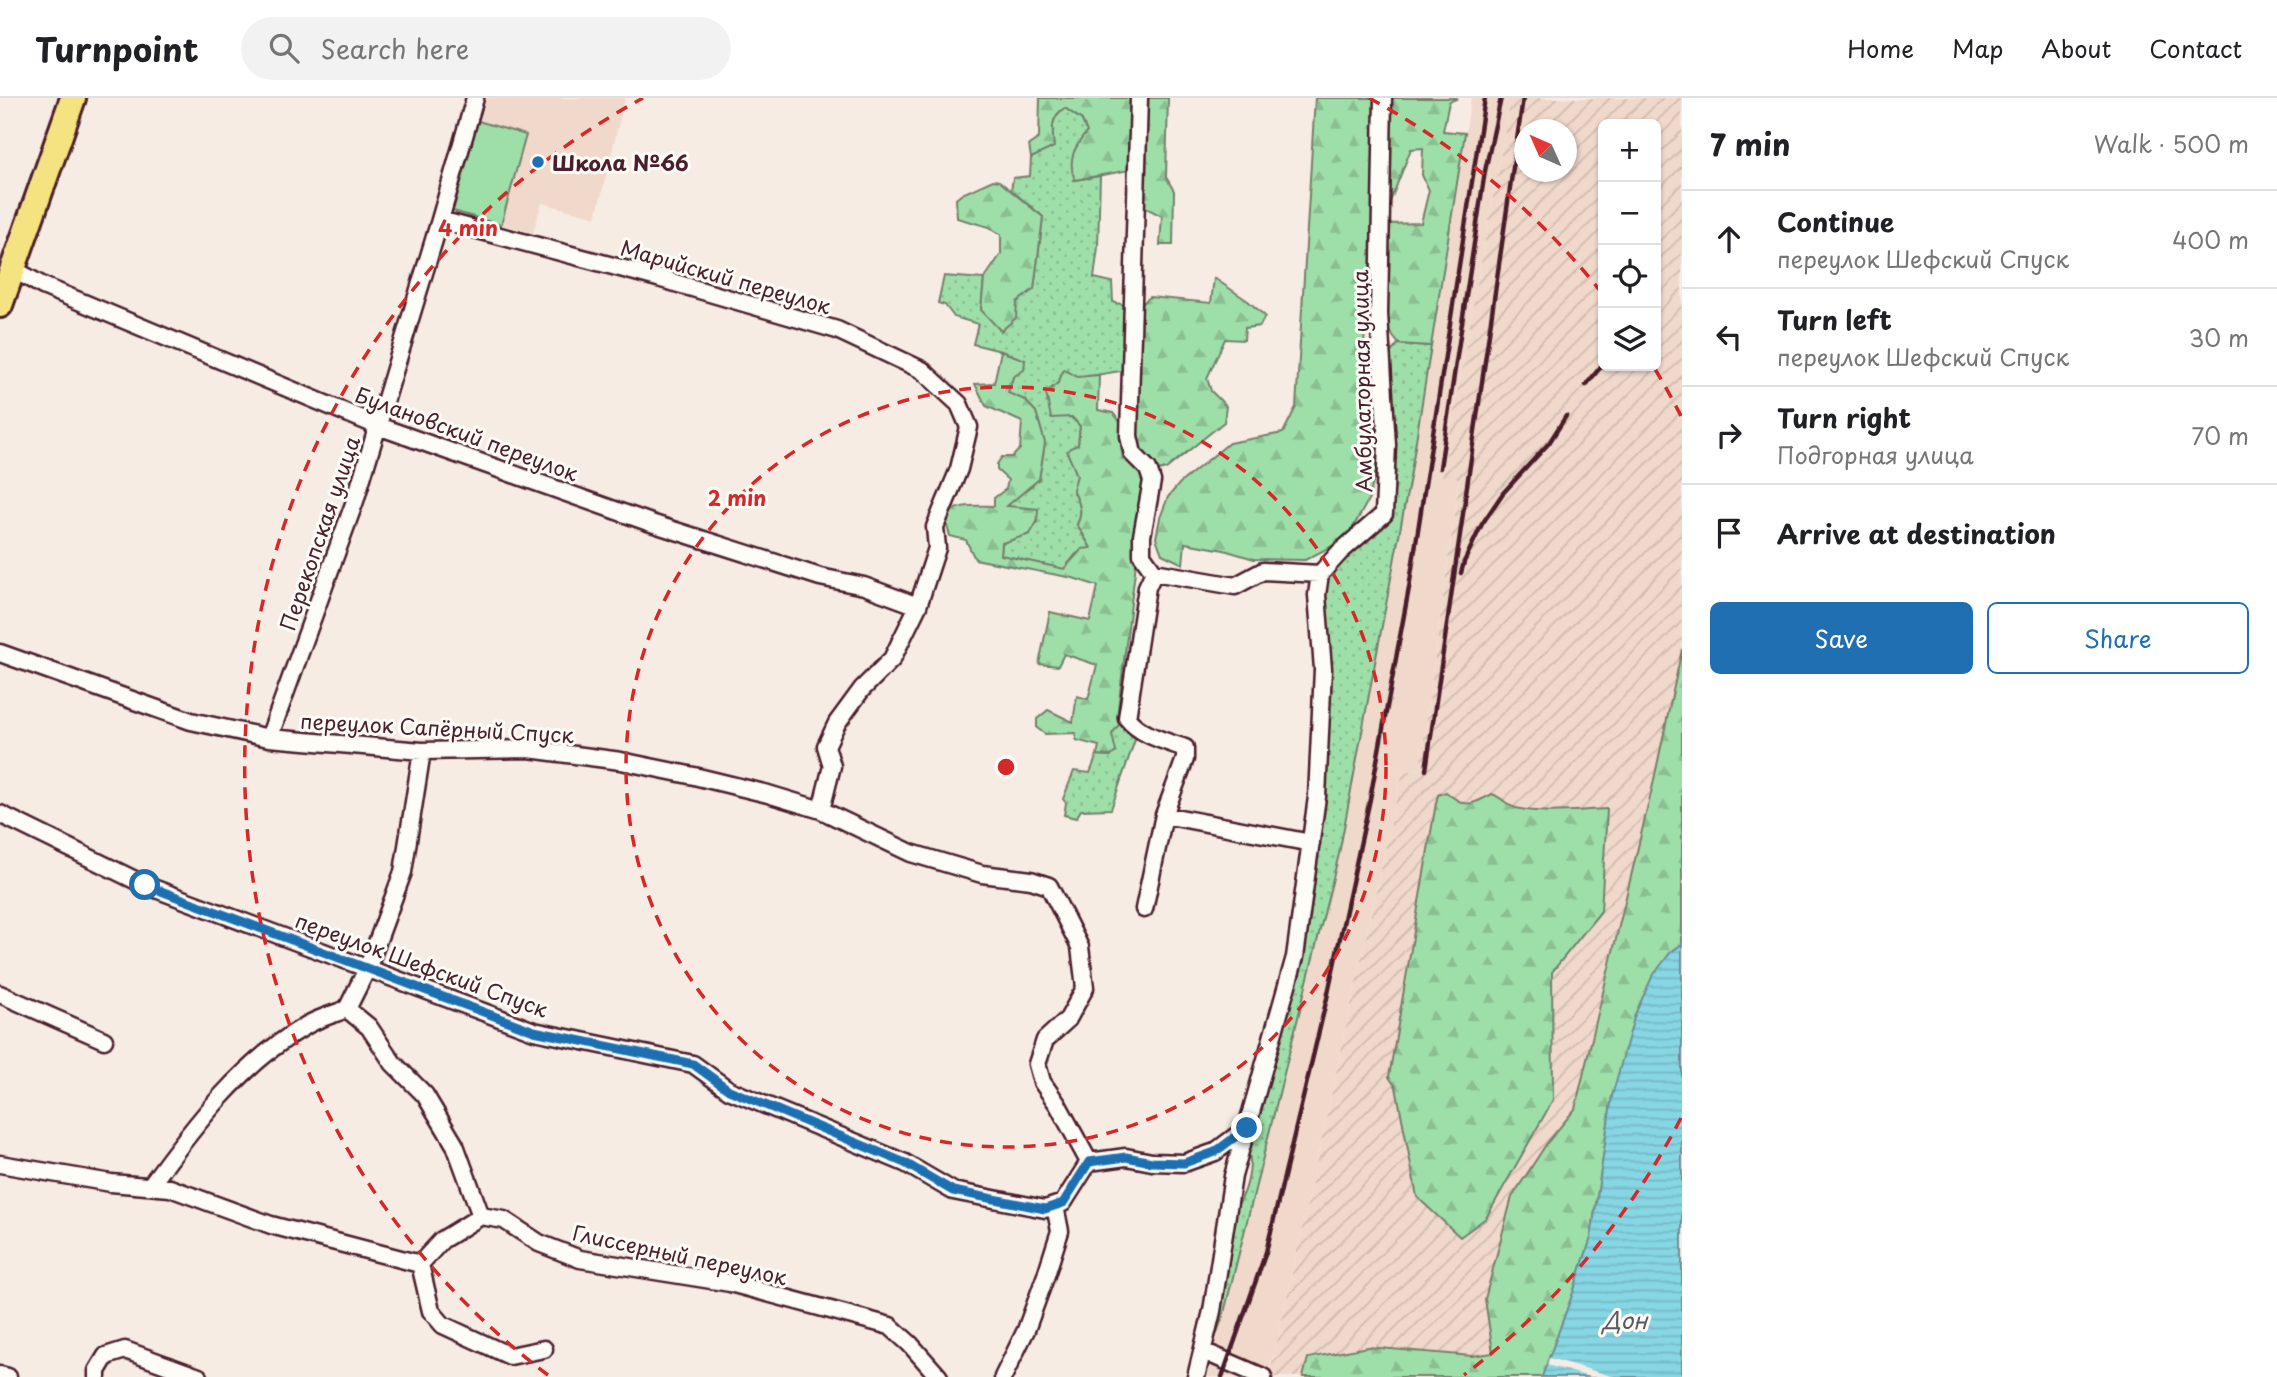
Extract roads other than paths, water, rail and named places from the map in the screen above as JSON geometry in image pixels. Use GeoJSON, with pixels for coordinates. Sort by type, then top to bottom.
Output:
{"type":"FeatureCollection","features":[{"type":"Feature","properties":{"kind":"main road"},"geometry":{"type":"LineString","coordinates":[[0,305],[73,98]]}},
{"type":"Feature","properties":{"kind":"street","name":"Перекопская улица"},"geometry":{"type":"LineString","coordinates":[[268,738],[355,500],[475,98]]}},
{"type":"Feature","properties":{"kind":"street"},"geometry":{"type":"LineString","coordinates":[[1139,98],[1129,436],[1133,454],[1148,468],[1152,481],[1142,536],[1142,555],[1154,572],[1235,586],[1263,570],[1320,574],[1317,595],[1323,669],[1317,797],[1295,957],[1233,1176],[1212,1311],[1196,1377]]}},
{"type":"Feature","properties":{"kind":"street","name":"Амбулаторная улица"},"geometry":{"type":"LineString","coordinates":[[1320,574],[1340,552],[1384,514],[1387,444],[1379,314],[1383,98]]}},
{"type":"Feature","properties":{"kind":"street","name":"Марийский переулок"},"geometry":{"type":"LineString","coordinates":[[440,220],[659,278],[837,330],[922,370],[959,404],[969,427],[959,469],[935,527],[937,548],[918,606]]}},
{"type":"Feature","properties":{"kind":"street","name":"Булановский переулок"},"geometry":{"type":"LineString","coordinates":[[13,270],[43,286],[378,426],[651,523],[820,577],[864,586],[918,606]]}},
{"type":"Feature","properties":{"kind":"street"},"geometry":{"type":"LineString","coordinates":[[1144,909],[1164,815],[1185,759],[1185,748],[1144,732],[1132,725],[1127,718],[1147,587],[1154,572]]}},
{"type":"Feature","properties":{"kind":"street"},"geometry":{"type":"LineString","coordinates":[[821,810],[832,766],[826,746],[837,723],[862,690],[892,659],[918,606]]}},
{"type":"Feature","properties":{"kind":"street","name":"переулок Сапёрный Спуск"},"geometry":{"type":"LineString","coordinates":[[0,653],[191,721],[268,738],[422,751],[529,749],[621,761],[706,779],[821,810],[911,853],[982,874],[1031,880],[1049,886],[1080,947],[1086,988],[1068,1019],[1045,1040],[1037,1064],[1042,1082],[1058,1105],[1089,1162]]}},
{"type":"Feature","properties":{"kind":"street"},"geometry":{"type":"LineString","coordinates":[[150,1186],[178,1146],[253,1063],[307,1025],[346,1009],[368,967],[403,872],[422,751]]}},
{"type":"Feature","properties":{"kind":"street","name":"переулок Шефский Спуск"},"geometry":{"type":"LineString","coordinates":[[0,814],[145,885],[534,1031],[693,1064],[729,1090],[905,1163],[953,1191],[1045,1209],[1055,1206]]}},
{"type":"Feature","properties":{"kind":"street"},"geometry":{"type":"LineString","coordinates":[[1164,815],[1311,844]]}},
{"type":"Feature","properties":{"kind":"street"},"geometry":{"type":"LineString","coordinates":[[0,994],[104,1040]]}},
{"type":"Feature","properties":{"kind":"street"},"geometry":{"type":"LineString","coordinates":[[346,1009],[369,1027],[393,1063],[425,1095],[455,1145],[481,1216],[442,1240],[419,1264]]}},
{"type":"Feature","properties":{"kind":"street"},"geometry":{"type":"LineString","coordinates":[[1003,1377],[1026,1329],[1060,1231],[1055,1206],[1063,1203],[1089,1162],[1126,1157],[1152,1162],[1184,1163],[1215,1152],[1247,1128]]}},
{"type":"Feature","properties":{"kind":"street"},"geometry":{"type":"LineString","coordinates":[[0,1164],[111,1182],[170,1188],[271,1225],[419,1264]]}},
{"type":"Feature","properties":{"kind":"street","name":"Глиссерный переулок"},"geometry":{"type":"LineString","coordinates":[[481,1216],[504,1220],[539,1243],[580,1259],[730,1283],[890,1326],[939,1377]]}},
{"type":"Feature","properties":{"kind":"street"},"geometry":{"type":"LineString","coordinates":[[419,1264],[431,1311],[443,1325],[510,1356],[544,1349]]}},
{"type":"Feature","properties":{"kind":"street"},"geometry":{"type":"LineString","coordinates":[[97,1377],[97,1371],[106,1356],[125,1350],[199,1377]]}},
{"type":"Feature","properties":{"kind":"street"},"geometry":{"type":"LineString","coordinates":[[1203,1351],[1264,1377]]}},
{"type":"Feature","properties":{"kind":"street"},"geometry":{"type":"LineString","coordinates":[[0,1375],[8,1377]]}},
{"type":"Feature","properties":{"kind":"water","name":"Дон"},"geometry":{"type":"Polygon","coordinates":[[[1682,944],[1682,1377],[1542,1377],[1591,1238],[1612,1096],[1635,1014],[1652,977],[1670,953],[1682,944]]]}},
{"type":"Feature","properties":{"kind":"railway"},"geometry":{"type":"LineString","coordinates":[[1222,1377],[1266,1252],[1327,998],[1370,799],[1409,588],[1485,98]]}},
{"type":"Feature","properties":{"kind":"railway"},"geometry":{"type":"LineString","coordinates":[[1440,468],[1485,171],[1501,98]]}},
{"type":"Feature","properties":{"kind":"railway"},"geometry":{"type":"LineString","coordinates":[[1426,770],[1523,98]]}},
{"type":"Feature","properties":{"kind":"railway"},"geometry":{"type":"LineString","coordinates":[[1586,385],[1598,370]]}},
{"type":"Feature","properties":{"kind":"railway"},"geometry":{"type":"LineString","coordinates":[[1461,573],[1482,524],[1503,493],[1549,443],[1566,416]]}},
{"type":"Feature","properties":{"kind":"place","name":"Школа №66"},"geometry":{"type":"Point","coordinates":[538,162]}}]}
